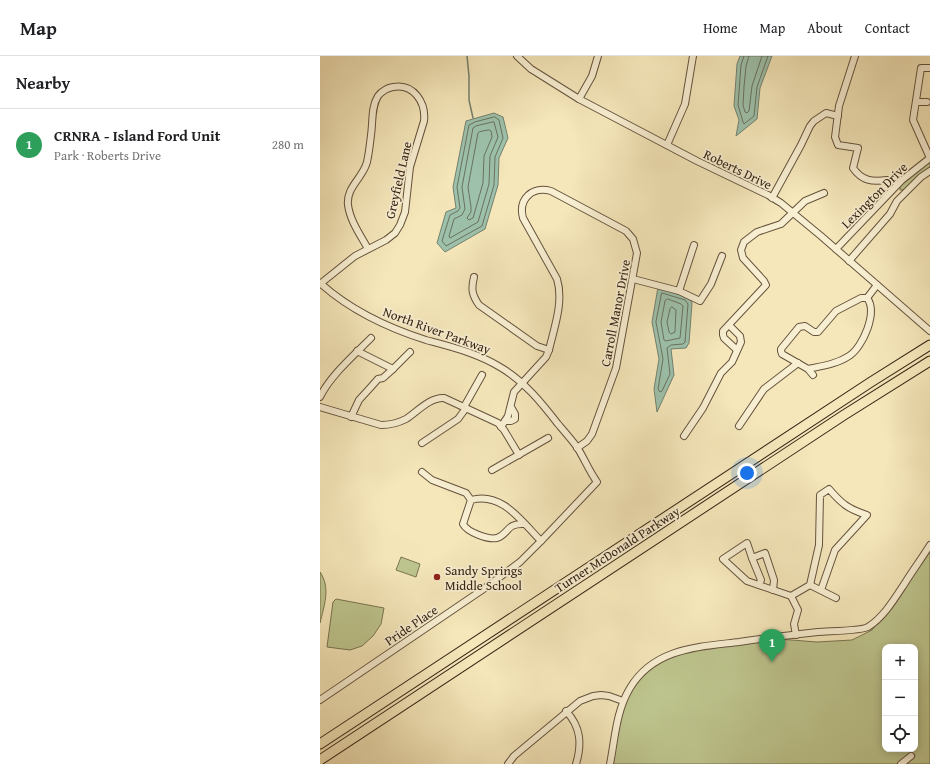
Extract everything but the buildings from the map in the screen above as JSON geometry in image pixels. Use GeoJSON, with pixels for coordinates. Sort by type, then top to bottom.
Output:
{"type":"FeatureCollection","features":[{"type":"Feature","properties":{"kind":"highway","name":"Turner McDonald Parkway"},"geometry":{"type":"LineString","coordinates":[[320,744],[865,386],[928,347]]}},
{"type":"Feature","properties":{"kind":"highway","name":"Turner McDonald Parkway"},"geometry":{"type":"LineString","coordinates":[[320,760],[844,415],[930,361]]}},
{"type":"Feature","properties":{"kind":"street","name":"Roberts Drive"},"geometry":{"type":"LineString","coordinates":[[517,56],[531,69],[579,99],[772,198],[793,213],[836,249],[930,331]]}},
{"type":"Feature","properties":{"kind":"street"},"geometry":{"type":"LineString","coordinates":[[579,99],[592,76],[598,56]]}},
{"type":"Feature","properties":{"kind":"street"},"geometry":{"type":"LineString","coordinates":[[667,145],[685,104],[693,56]]}},
{"type":"Feature","properties":{"kind":"street"},"geometry":{"type":"LineString","coordinates":[[855,56],[839,106],[835,137],[838,145],[858,148],[853,168],[855,171],[866,179],[874,182],[886,180]]}},
{"type":"Feature","properties":{"kind":"street"},"geometry":{"type":"LineString","coordinates":[[930,68],[921,68],[913,120],[930,158]]}},
{"type":"Feature","properties":{"kind":"street","name":"Greyfield Lane"},"geometry":{"type":"LineString","coordinates":[[320,283],[355,256],[386,240],[395,233],[400,225],[404,212],[410,167],[425,114],[418,96],[408,88],[401,86],[388,88],[377,97],[372,117],[367,163],[352,187],[348,200],[348,207],[352,219],[368,249]]}},
{"type":"Feature","properties":{"kind":"street"},"geometry":{"type":"LineString","coordinates":[[916,102],[927,102]]}},
{"type":"Feature","properties":{"kind":"street"},"geometry":{"type":"LineString","coordinates":[[772,198],[802,145],[812,123],[826,113],[838,116]]}},
{"type":"Feature","properties":{"kind":"street","name":"Lexington Drive"},"geometry":{"type":"LineString","coordinates":[[836,249],[902,180],[930,158]]}},
{"type":"Feature","properties":{"kind":"street","name":"Lexington Drive"},"geometry":{"type":"LineString","coordinates":[[849,261],[890,214],[897,201],[921,177],[930,171]]}},
{"type":"Feature","properties":{"kind":"street","name":"Carroll Manor Drive"},"geometry":{"type":"LineString","coordinates":[[503,424],[515,419],[515,414],[511,406],[514,392],[542,362],[549,350],[560,299],[560,289],[557,279],[523,218],[521,207],[526,197],[531,193],[537,190],[545,190],[626,231],[633,239],[637,247],[637,258],[616,368],[592,434],[587,441],[577,448]]}},
{"type":"Feature","properties":{"kind":"street"},"geometry":{"type":"LineString","coordinates":[[737,350],[723,335],[723,331],[766,285],[743,258],[741,250],[744,242],[757,232],[781,224],[805,201],[824,193]]}},
{"type":"Feature","properties":{"kind":"street"},"geometry":{"type":"LineString","coordinates":[[679,291],[694,245]]}},
{"type":"Feature","properties":{"kind":"street"},"geometry":{"type":"LineString","coordinates":[[633,279],[679,291],[700,300],[711,284],[722,256]]}},
{"type":"Feature","properties":{"kind":"street"},"geometry":{"type":"LineString","coordinates":[[474,277],[472,292],[474,299],[479,305],[537,346],[549,350]]}},
{"type":"Feature","properties":{"kind":"street","name":"North River Parkway"},"geometry":{"type":"LineString","coordinates":[[320,283],[347,304],[388,326],[478,355],[501,367],[522,383],[544,406],[577,448],[596,482]]}},
{"type":"Feature","properties":{"kind":"street"},"geometry":{"type":"LineString","coordinates":[[867,298],[877,285]]}},
{"type":"Feature","properties":{"kind":"street"},"geometry":{"type":"LineString","coordinates":[[813,375],[808,369],[781,351],[781,348],[799,327],[805,326],[814,332],[818,332],[836,311],[861,298],[867,298]]}},
{"type":"Feature","properties":{"kind":"street"},"geometry":{"type":"LineString","coordinates":[[808,369],[836,363],[849,357],[856,350],[861,343],[870,321],[869,302],[867,298]]}},
{"type":"Feature","properties":{"kind":"street"},"geometry":{"type":"LineString","coordinates":[[684,436],[703,408],[721,373],[732,362],[741,342],[741,338],[729,325]]}},
{"type":"Feature","properties":{"kind":"street"},"geometry":{"type":"LineString","coordinates":[[320,397],[340,370],[371,338]]}},
{"type":"Feature","properties":{"kind":"street"},"geometry":{"type":"LineString","coordinates":[[357,351],[393,369]]}},
{"type":"Feature","properties":{"kind":"street"},"geometry":{"type":"LineString","coordinates":[[351,417],[359,400],[378,379],[383,378],[410,352]]}},
{"type":"Feature","properties":{"kind":"street"},"geometry":{"type":"LineString","coordinates":[[739,426],[764,389],[798,363]]}},
{"type":"Feature","properties":{"kind":"street"},"geometry":{"type":"LineString","coordinates":[[422,443],[458,419],[482,375]]}},
{"type":"Feature","properties":{"kind":"street"},"geometry":{"type":"LineString","coordinates":[[320,407],[381,425],[391,425],[406,418],[430,402],[440,398],[449,399],[503,424],[519,454]]}},
{"type":"Feature","properties":{"kind":"street"},"geometry":{"type":"LineString","coordinates":[[492,470],[548,438]]}},
{"type":"Feature","properties":{"kind":"street"},"geometry":{"type":"LineString","coordinates":[[422,472],[432,480],[466,492],[471,500]]}},
{"type":"Feature","properties":{"kind":"street","name":"Pride Place"},"geometry":{"type":"LineString","coordinates":[[320,700],[485,588],[520,562],[596,482]]}},
{"type":"Feature","properties":{"kind":"street"},"geometry":{"type":"LineString","coordinates":[[791,596],[810,585],[819,545],[820,495],[829,490],[838,500],[850,509],[867,516],[835,550],[821,590]]}},
{"type":"Feature","properties":{"kind":"street"},"geometry":{"type":"LineString","coordinates":[[471,500],[484,498],[509,508],[541,541]]}},
{"type":"Feature","properties":{"kind":"street"},"geometry":{"type":"LineString","coordinates":[[471,500],[469,502],[463,524],[473,533],[488,538],[495,538],[501,536],[514,524],[524,524]]}},
{"type":"Feature","properties":{"kind":"street"},"geometry":{"type":"LineString","coordinates":[[759,585],[761,580],[747,543],[723,558],[748,581],[759,585],[773,590],[791,596],[798,610],[794,624],[796,635]]}},
{"type":"Feature","properties":{"kind":"street"},"geometry":{"type":"LineString","coordinates":[[610,764],[618,717],[623,701],[639,676],[653,664],[681,650],[693,647],[867,628],[878,619],[889,606],[930,545]]}},
{"type":"Feature","properties":{"kind":"street"},"geometry":{"type":"LineString","coordinates":[[752,558],[765,553],[774,580],[773,590]]}},
{"type":"Feature","properties":{"kind":"street"},"geometry":{"type":"LineString","coordinates":[[810,585],[836,598]]}},
{"type":"Feature","properties":{"kind":"street"},"geometry":{"type":"LineString","coordinates":[[508,764],[514,756],[566,711],[580,701],[593,696],[608,696],[623,701]]}},
{"type":"Feature","properties":{"kind":"street"},"geometry":{"type":"LineString","coordinates":[[566,711],[576,724],[579,732],[580,747],[576,764]]}},
{"type":"Feature","properties":{"kind":"street"},"geometry":{"type":"LineString","coordinates":[[901,764],[911,756]]}},
{"type":"Feature","properties":{"kind":"shaded area"},"geometry":{"type":"Polygon","coordinates":[[[928,162],[930,163],[930,168],[904,190],[900,190],[900,186],[911,175],[928,162]]]}},
{"type":"Feature","properties":{"kind":"shaded area"},"geometry":{"type":"Polygon","coordinates":[[[930,546],[930,764],[608,764],[625,697],[646,670],[671,653],[766,638],[817,642],[852,640],[872,630],[930,546]]]}},
{"type":"Feature","properties":{"kind":"shaded area"},"geometry":{"type":"Polygon","coordinates":[[[401,557],[420,564],[416,577],[396,570],[401,557]]]}},
{"type":"Feature","properties":{"kind":"shaded area"},"geometry":{"type":"Polygon","coordinates":[[[320,572],[325,584],[326,597],[320,623],[320,572]]]}},
{"type":"Feature","properties":{"kind":"shaded area"},"geometry":{"type":"Polygon","coordinates":[[[336,599],[384,608],[381,624],[373,636],[362,646],[350,650],[327,647],[333,602],[336,599]]]}},
{"type":"Feature","properties":{"kind":"water"},"geometry":{"type":"Polygon","coordinates":[[[740,56],[772,56],[760,88],[757,119],[736,136],[739,120],[734,106],[737,64],[740,56]]]}},
{"type":"Feature","properties":{"kind":"water"},"geometry":{"type":"Polygon","coordinates":[[[494,113],[503,117],[508,138],[499,158],[498,185],[485,229],[445,252],[437,243],[446,212],[456,208],[453,187],[466,121],[494,113]]]}},
{"type":"Feature","properties":{"kind":"water"},"geometry":{"type":"Polygon","coordinates":[[[658,287],[689,297],[692,303],[689,343],[686,348],[671,349],[674,375],[657,412],[654,389],[659,359],[652,322],[658,287]]]}},
{"type":"Feature","properties":{"kind":"waterway"},"geometry":{"type":"LineString","coordinates":[[467,56],[469,100],[473,118]]}},
{"type":"Feature","properties":{"kind":"place","name":"Sandy Springs Middle School"},"geometry":{"type":"Point","coordinates":[437,577]}},
{"type":"Feature","properties":{"kind":"place","name":"CRNRA - Island Ford Unit"},"geometry":{"type":"Point","coordinates":[772,662]}}]}
